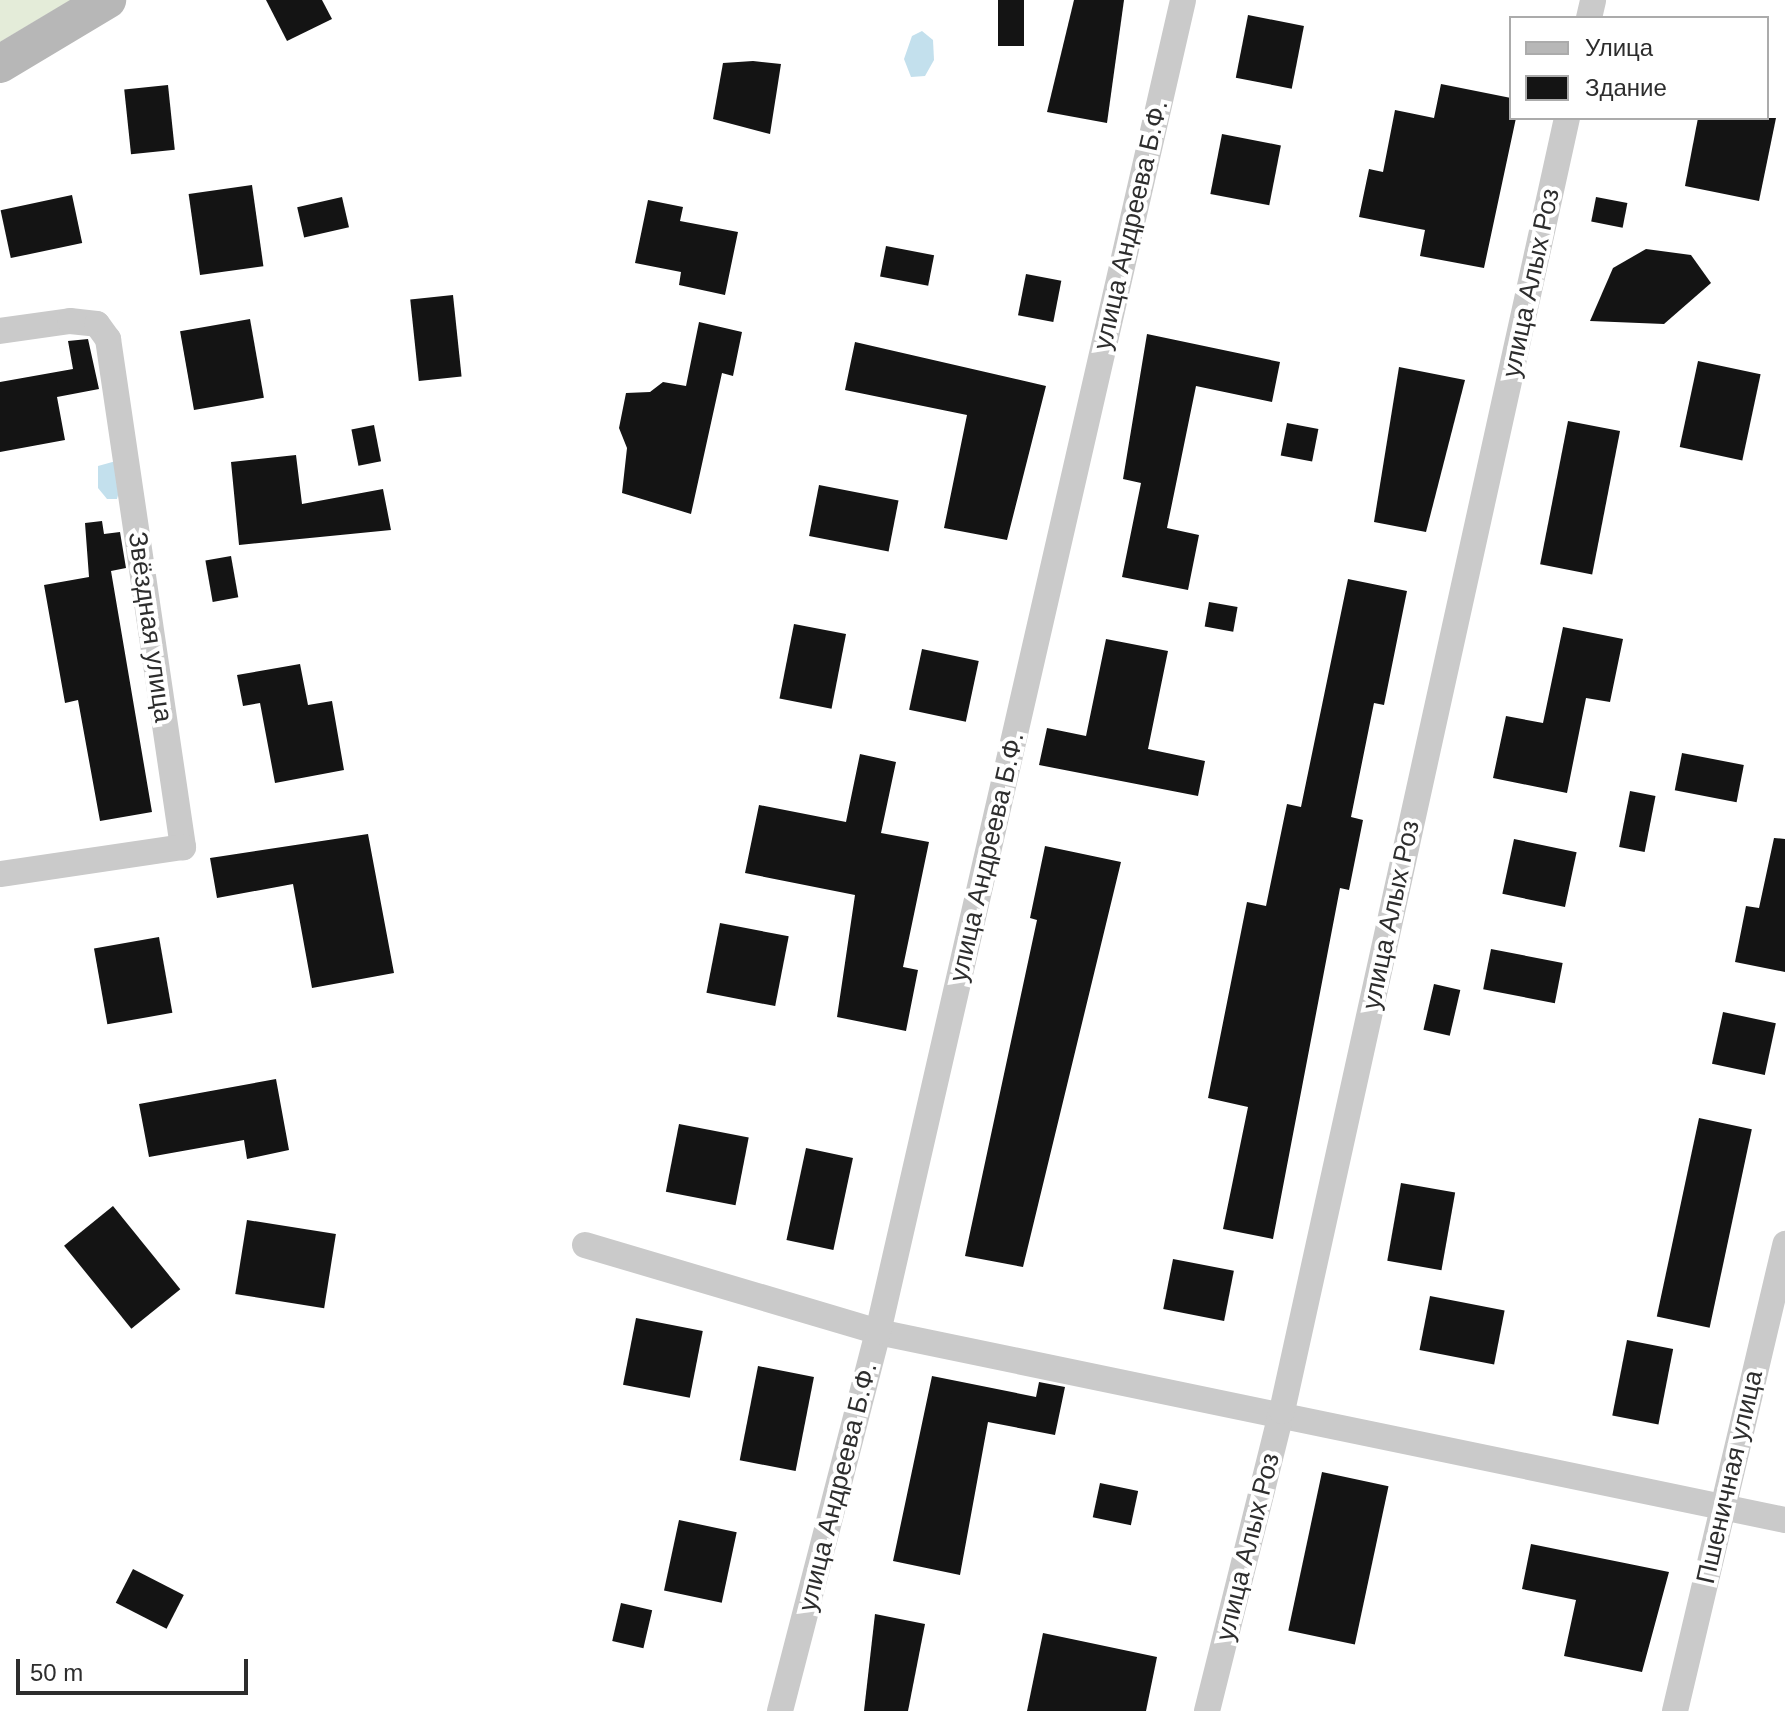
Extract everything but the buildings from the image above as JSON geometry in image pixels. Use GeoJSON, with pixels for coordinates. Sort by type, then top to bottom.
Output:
{"type":"FeatureCollection","features":[{"type":"Feature","properties":{"kind":"street"},"geometry":{"type":"LineString","coordinates":[[0,64],[107,0]]}},
{"type":"Feature","properties":{"kind":"street","name":"улица Андреева Б.Ф."},"geometry":{"type":"LineString","coordinates":[[780,1711],[878,1332],[1183,0]]}},
{"type":"Feature","properties":{"kind":"street","name":"улица Алых Роз"},"geometry":{"type":"LineString","coordinates":[[1207,1711],[1282,1411],[1567,120]]}},
{"type":"Feature","properties":{"kind":"street","name":"Звёздная улица"},"geometry":{"type":"LineString","coordinates":[[0,331],[70,321],[97,324],[108,339],[183,847],[0,874]]}},
{"type":"Feature","properties":{"kind":"street","name":"Пшеничная улица"},"geometry":{"type":"LineString","coordinates":[[1675,1711],[1785,1244]]}},
{"type":"Feature","properties":{"kind":"street"},"geometry":{"type":"LineString","coordinates":[[585,1245],[878,1332],[1282,1411],[1785,1520]]}},
{"type":"Feature","properties":{"kind":"green space"},"geometry":{"type":"Polygon","coordinates":[[[0,0],[71,0],[0,42],[0,0]]]}},
{"type":"Feature","properties":{"kind":"water"},"geometry":{"type":"Polygon","coordinates":[[[922,31],[933,40],[934,60],[925,76],[911,77],[904,59],[912,36],[922,31]]]}},
{"type":"Feature","properties":{"kind":"water"},"geometry":{"type":"Polygon","coordinates":[[[116,461],[120,488],[117,499],[107,499],[98,488],[98,466],[116,461]]]}}]}
